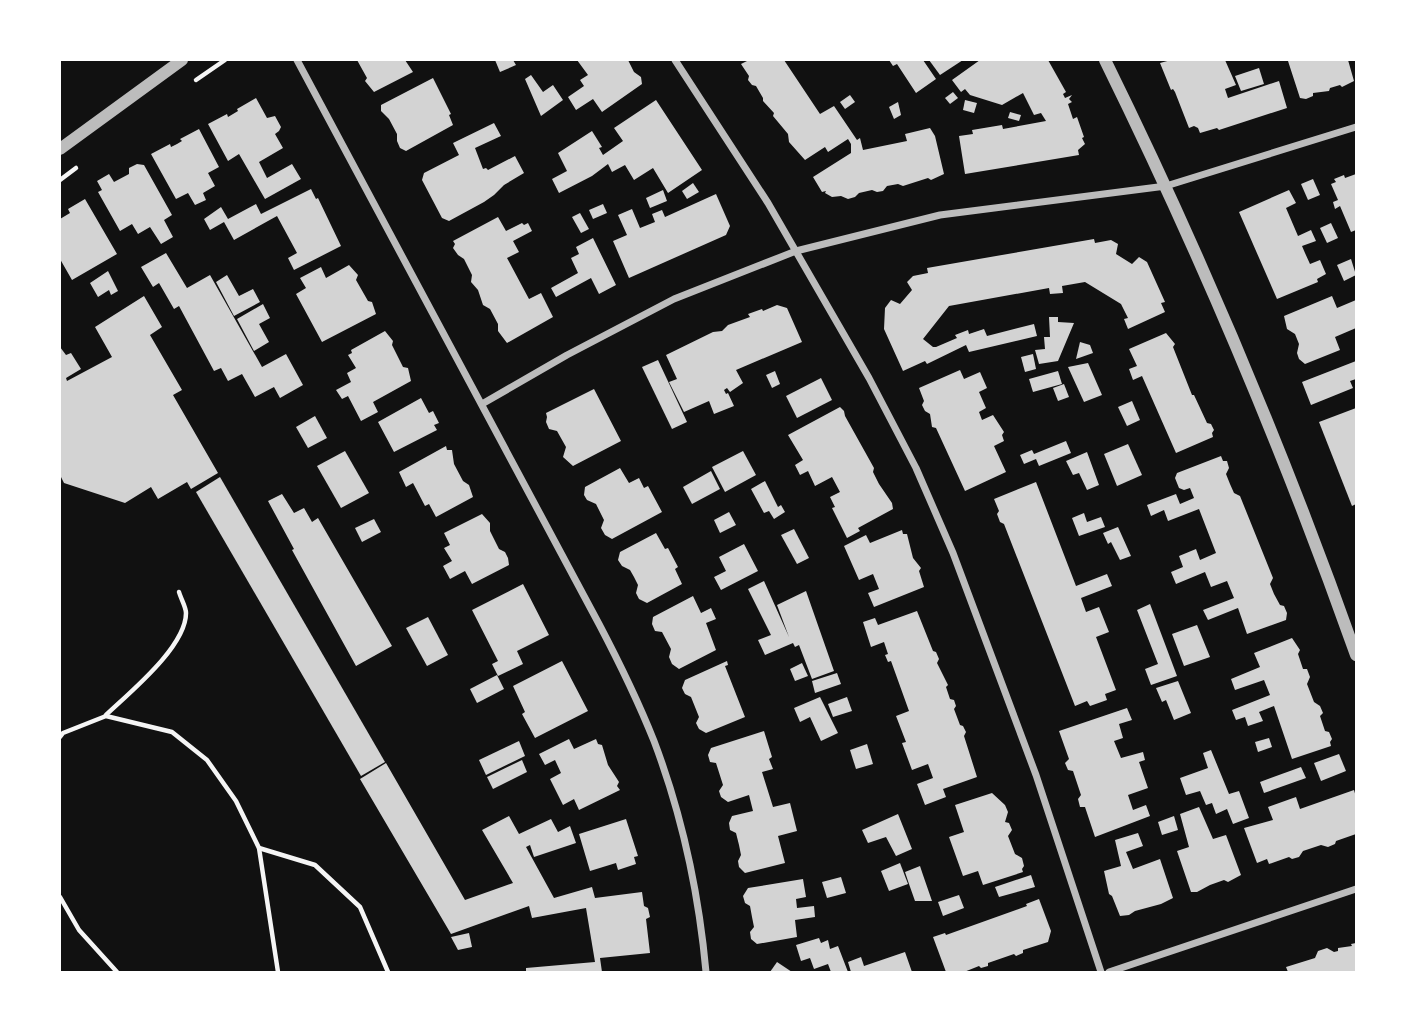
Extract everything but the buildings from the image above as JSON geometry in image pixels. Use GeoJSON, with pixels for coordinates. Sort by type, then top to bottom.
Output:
{"type":"FeatureCollection","features":[{"type":"Feature","properties":{"kind":"street"},"geometry":{"type":"LineString","coordinates":[[60,149],[182,60]]}},
{"type":"Feature","properties":{"kind":"street"},"geometry":{"type":"LineString","coordinates":[[298,60],[599,624],[655,743],[675,807],[690,871],[701,925],[706,972]]}},
{"type":"Feature","properties":{"kind":"street"},"geometry":{"type":"LineString","coordinates":[[675,60],[731,144],[796,251],[894,423],[953,553],[1036,775],[1101,972]]}},
{"type":"Feature","properties":{"kind":"street"},"geometry":{"type":"LineString","coordinates":[[1105,60],[1166,187],[1283,462],[1324,563],[1356,655]]}},
{"type":"Feature","properties":{"kind":"street"},"geometry":{"type":"LineString","coordinates":[[482,404],[567,355],[674,299],[796,251],[940,215],[1166,187],[1356,127]]}},
{"type":"Feature","properties":{"kind":"street"},"geometry":{"type":"LineString","coordinates":[[1109,972],[1356,889]]}},
{"type":"Feature","properties":{"kind":"path"},"geometry":{"type":"LineString","coordinates":[[60,737],[63,733],[106,716],[172,647],[182,629],[186,612],[179,592]]}},
{"type":"Feature","properties":{"kind":"path"},"geometry":{"type":"LineString","coordinates":[[106,716],[172,732],[207,760],[236,801],[259,848],[278,972]]}},
{"type":"Feature","properties":{"kind":"path"},"geometry":{"type":"LineString","coordinates":[[259,848],[315,865],[360,907],[388,972]]}},
{"type":"Feature","properties":{"kind":"path"},"geometry":{"type":"LineString","coordinates":[[60,897],[79,930],[117,972]]}}]}
